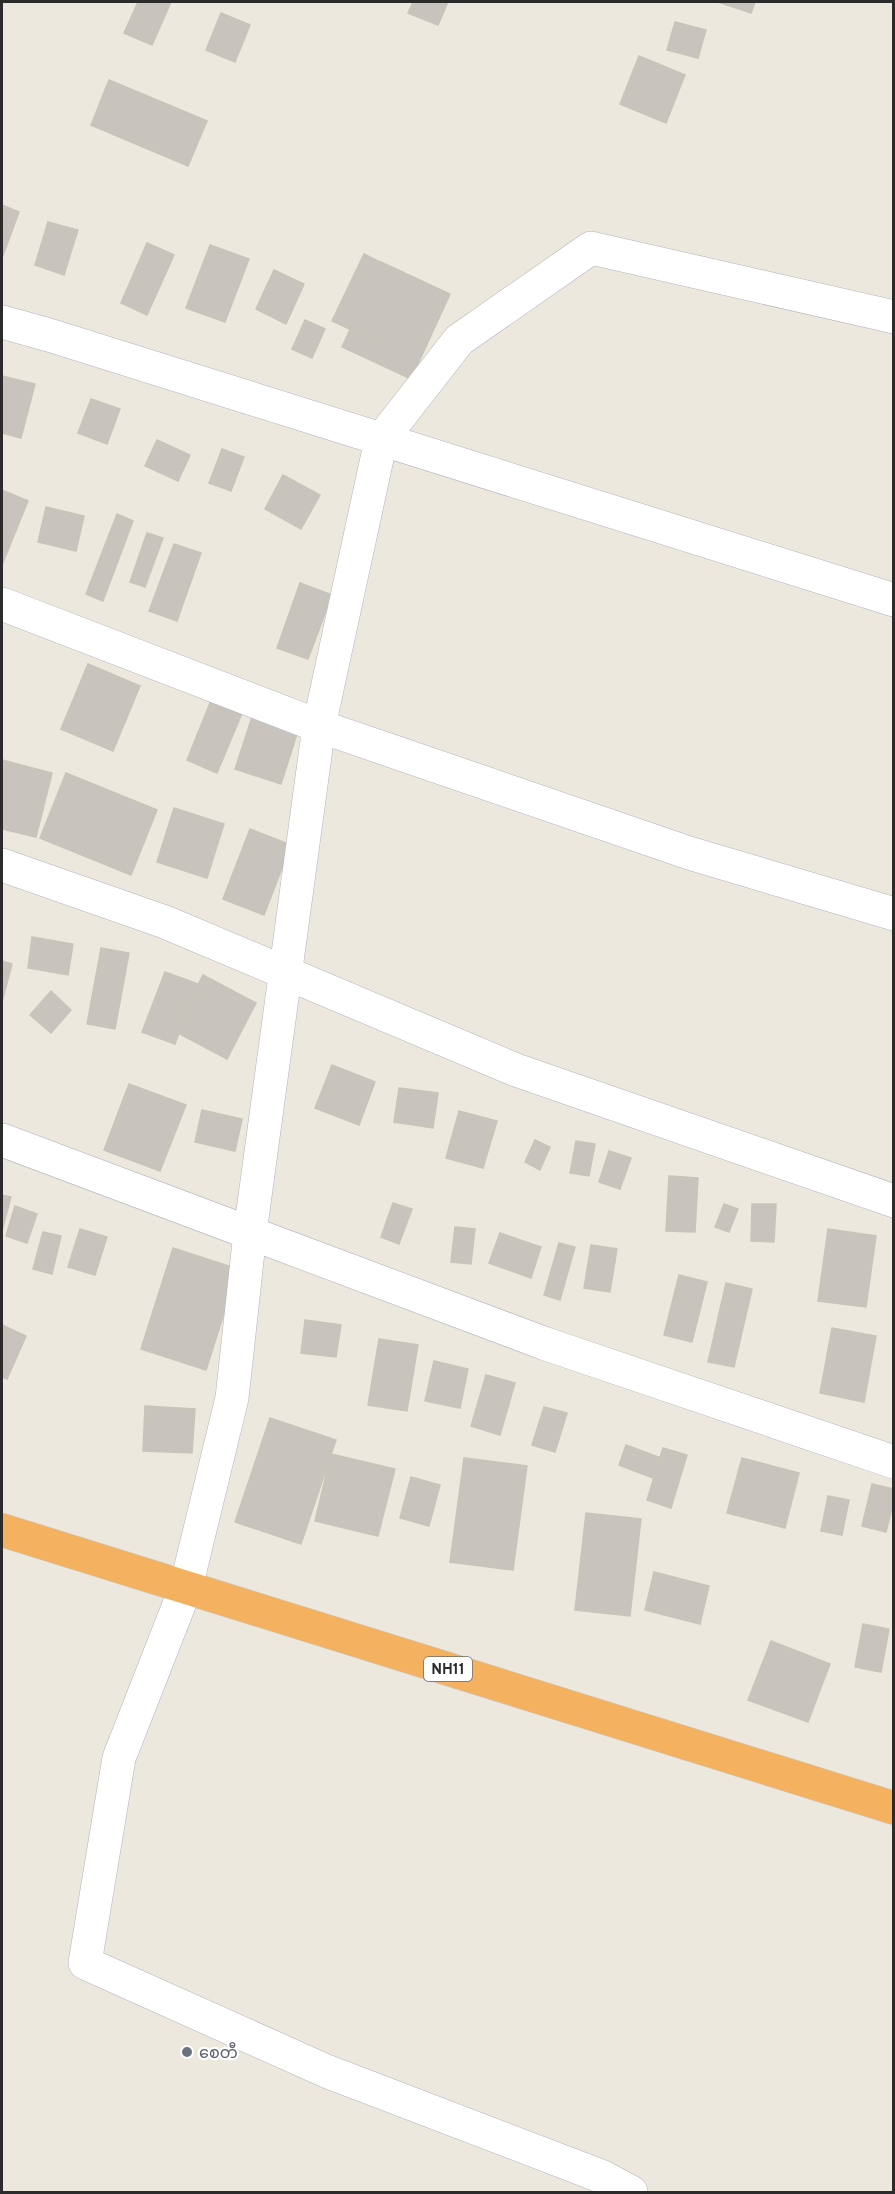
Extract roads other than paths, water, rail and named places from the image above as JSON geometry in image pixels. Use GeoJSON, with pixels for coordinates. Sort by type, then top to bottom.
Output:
{"type":"FeatureCollection","features":[{"type":"Feature","properties":{"kind":"highway","name":"NH11"},"geometry":{"type":"LineString","coordinates":[[2,1530],[894,1808]]}},
{"type":"Feature","properties":{"kind":"street"},"geometry":{"type":"LineString","coordinates":[[631,2193],[603,2177],[326,2071],[85,1963],[119,1758],[186,1587],[232,1398],[250,1233],[318,726],[381,440],[459,340],[591,248],[894,317]]}},
{"type":"Feature","properties":{"kind":"street"},"geometry":{"type":"LineString","coordinates":[[2,322],[894,600]]}},
{"type":"Feature","properties":{"kind":"street"},"geometry":{"type":"LineString","coordinates":[[2,604],[318,726],[689,853],[894,914]]}},
{"type":"Feature","properties":{"kind":"street"},"geometry":{"type":"LineString","coordinates":[[2,865],[165,922],[516,1070],[894,1201]]}},
{"type":"Feature","properties":{"kind":"street"},"geometry":{"type":"LineString","coordinates":[[2,1140],[546,1344],[894,1462]]}},
{"type":"Feature","properties":{"kind":"place","name":"စေတီ"},"geometry":{"type":"Point","coordinates":[187,2052]}}]}
